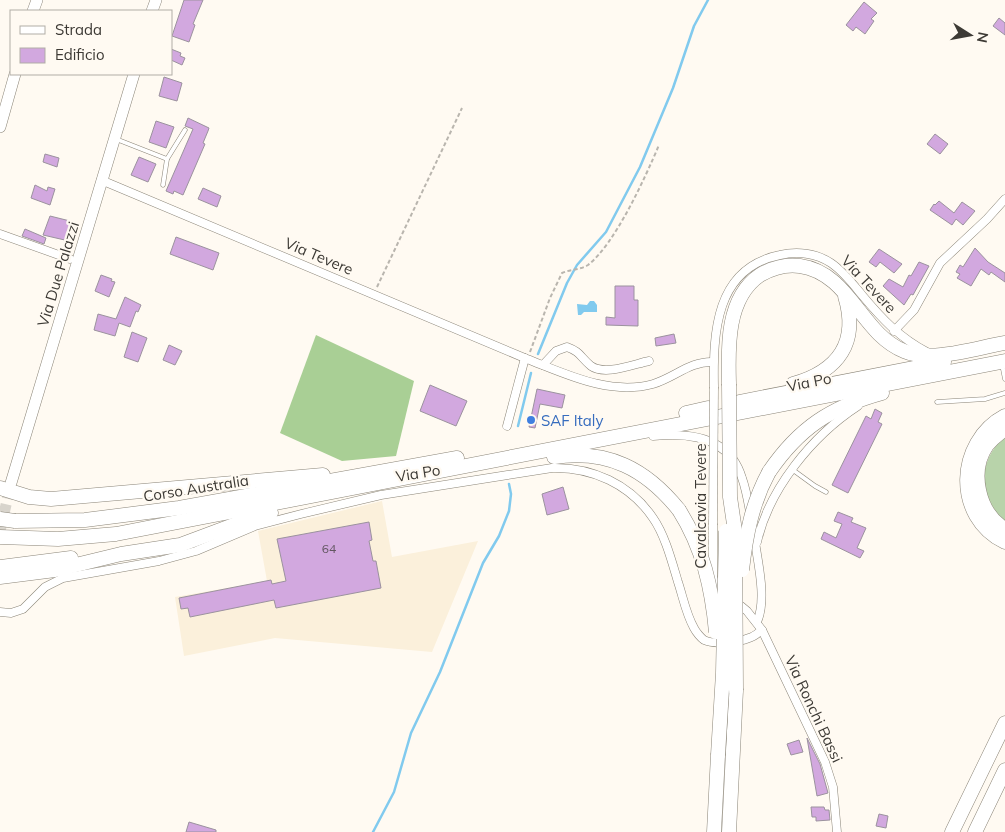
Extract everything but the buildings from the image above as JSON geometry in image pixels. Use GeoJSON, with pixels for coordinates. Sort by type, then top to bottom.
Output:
{"type":"FeatureCollection","features":[{"type":"Feature","properties":{"kind":"highway"},"geometry":{"type":"LineString","coordinates":[[736,690],[734,532],[730,499],[729,345],[735,312],[742,294],[757,278],[778,267],[793,265],[805,267],[823,273],[835,282],[880,336],[892,345],[917,355],[936,355],[1005,343]]}},
{"type":"Feature","properties":{"kind":"highway","name":"Via Po"},"geometry":{"type":"LineString","coordinates":[[844,292],[850,316],[850,328],[845,346],[835,362],[807,380],[750,394],[739,402],[1004,357]]}},
{"type":"Feature","properties":{"kind":"highway","name":"Via Po"},"geometry":{"type":"LineString","coordinates":[[355,488],[972,367],[1004,357]]}},
{"type":"Feature","properties":{"kind":"highway"},"geometry":{"type":"LineString","coordinates":[[729,832],[742,569],[746,538],[754,503],[768,472],[786,448],[812,424],[839,408],[874,395],[972,367]]}},
{"type":"Feature","properties":{"kind":"highway","name":"Via Po"},"geometry":{"type":"LineString","coordinates":[[396,470],[708,408]]}},
{"type":"Feature","properties":{"kind":"highway"},"geometry":{"type":"LineString","coordinates":[[1005,416],[992,425],[978,441],[970,460],[966,477],[968,496],[975,514],[991,534],[1005,542]]}},
{"type":"Feature","properties":{"kind":"highway"},"geometry":{"type":"LineString","coordinates":[[1005,429],[987,446],[981,459],[978,482],[985,507],[997,524],[1005,529]]}},
{"type":"Feature","properties":{"kind":"highway"},"geometry":{"type":"LineString","coordinates":[[452,469],[567,455],[591,456],[615,461],[641,473],[656,484],[679,510],[697,544],[706,571],[713,603],[718,653],[718,755]]}},
{"type":"Feature","properties":{"kind":"highway"},"geometry":{"type":"LineString","coordinates":[[6,486],[30,497],[51,499],[396,470]]}},
{"type":"Feature","properties":{"kind":"highway","name":"Corso Australia"},"geometry":{"type":"LineString","coordinates":[[0,519],[15,521],[85,520],[115,517],[179,508],[396,470]]}},
{"type":"Feature","properties":{"kind":"highway"},"geometry":{"type":"LineString","coordinates":[[0,567],[121,554],[180,545],[247,520],[355,488]]}},
{"type":"Feature","properties":{"kind":"highway","name":"Corso Australia"},"geometry":{"type":"LineString","coordinates":[[4,538],[58,539],[116,534],[355,488]]}},
{"type":"Feature","properties":{"kind":"highway"},"geometry":{"type":"LineString","coordinates":[[714,832],[723,673],[726,532],[730,499]]}},
{"type":"Feature","properties":{"kind":"highway"},"geometry":{"type":"LineString","coordinates":[[0,577],[55,570],[121,554]]}},
{"type":"Feature","properties":{"kind":"highway"},"geometry":{"type":"LineString","coordinates":[[952,832],[1005,723]]}},
{"type":"Feature","properties":{"kind":"highway"},"geometry":{"type":"LineString","coordinates":[[975,832],[1005,770]]}},
{"type":"Feature","properties":{"kind":"street"},"geometry":{"type":"LineString","coordinates":[[0,128],[15,75]]}},
{"type":"Feature","properties":{"kind":"street","name":"Via Due Palazzi"},"geometry":{"type":"LineString","coordinates":[[6,486],[134,75]]}},
{"type":"Feature","properties":{"kind":"street","name":"Via Tevere"},"geometry":{"type":"LineString","coordinates":[[102,180],[543,365],[612,388],[633,388],[654,384],[700,363],[713,362],[717,322],[727,294],[734,282],[749,267],[772,256],[786,253],[808,254],[830,262],[842,272],[894,331],[907,341],[936,355]]}},
{"type":"Feature","properties":{"kind":"street","name":"Via Tevere"},"geometry":{"type":"LineString","coordinates":[[894,331],[914,310],[940,263],[987,219],[1005,199]]}},
{"type":"Feature","properties":{"kind":"street"},"geometry":{"type":"LineString","coordinates":[[0,234],[70,259]]}},
{"type":"Feature","properties":{"kind":"street"},"geometry":{"type":"LineString","coordinates":[[543,365],[556,351],[566,347],[577,350],[586,362],[595,368],[605,371],[649,361]]}},
{"type":"Feature","properties":{"kind":"street"},"geometry":{"type":"LineString","coordinates":[[507,426],[526,358]]}},
{"type":"Feature","properties":{"kind":"street","name":"Cavalcavia Tevere"},"geometry":{"type":"LineString","coordinates":[[713,362],[712,568],[715,583],[719,588],[747,611],[760,626]]}},
{"type":"Feature","properties":{"kind":"street"},"geometry":{"type":"LineString","coordinates":[[756,549],[768,508],[815,440],[825,430],[874,395]]}},
{"type":"Feature","properties":{"kind":"street"},"geometry":{"type":"LineString","coordinates":[[617,436],[667,434],[692,436],[713,441],[725,450],[735,463],[742,476],[752,519],[763,598],[760,626]]}},
{"type":"Feature","properties":{"kind":"street","name":"Via Po"},"geometry":{"type":"LineString","coordinates":[[0,612],[12,613],[23,609],[45,587],[63,578],[159,561],[196,551],[255,526],[301,514],[381,496],[552,468],[570,468],[590,472],[614,481],[637,499],[654,519],[668,550],[688,615],[695,630],[704,640],[723,643],[741,640],[749,638],[760,626]]}},
{"type":"Feature","properties":{"kind":"street","name":"Via Ronchi Bassi"},"geometry":{"type":"LineString","coordinates":[[760,626],[826,762],[833,787],[837,832]]}},
{"type":"Feature","properties":{"kind":"lane"},"geometry":{"type":"LineString","coordinates":[[163,185],[167,159],[185,130]]}},
{"type":"Feature","properties":{"kind":"lane"},"geometry":{"type":"LineString","coordinates":[[114,138],[167,159]]}},
{"type":"Feature","properties":{"kind":"lane"},"geometry":{"type":"LineString","coordinates":[[1004,357],[1005,379]]}},
{"type":"Feature","properties":{"kind":"lane"},"geometry":{"type":"LineString","coordinates":[[937,402],[985,399],[1005,393]]}},
{"type":"Feature","properties":{"kind":"lane"},"geometry":{"type":"LineString","coordinates":[[793,470],[826,492]]}},
{"type":"Feature","properties":{"kind":"path"},"geometry":{"type":"LineString","coordinates":[[374,294],[462,108]]}},
{"type":"Feature","properties":{"kind":"path"},"geometry":{"type":"LineString","coordinates":[[526,358],[562,272],[579,269],[588,264],[601,251],[620,224],[646,175],[658,146]]}},
{"type":"Feature","properties":{"kind":"shaded area"},"geometry":{"type":"Polygon","coordinates":[[[382,501],[392,557],[478,541],[432,652],[275,638],[184,656],[175,597],[267,581],[258,531],[382,501]]]}},
{"type":"Feature","properties":{"kind":"green space"},"geometry":{"type":"Polygon","coordinates":[[[316,335],[414,381],[396,456],[342,461],[280,433],[316,335]]]}},
{"type":"Feature","properties":{"kind":"green space"},"geometry":{"type":"Polygon","coordinates":[[[1005,436],[1005,524],[989,506],[985,494],[984,475],[993,450],[1005,436]]]}},
{"type":"Feature","properties":{"kind":"water"},"geometry":{"type":"Polygon","coordinates":[[[590,301],[594,301],[597,305],[597,312],[584,312],[578,315],[577,304],[587,305],[590,301]]]}},
{"type":"Feature","properties":{"kind":"waterway"},"geometry":{"type":"LineString","coordinates":[[538,354],[567,283],[577,265],[606,232],[640,167],[673,88],[694,26],[708,0]]}},
{"type":"Feature","properties":{"kind":"waterway"},"geometry":{"type":"LineString","coordinates":[[518,426],[531,373]]}},
{"type":"Feature","properties":{"kind":"waterway"},"geometry":{"type":"LineString","coordinates":[[373,832],[394,792],[411,733],[440,672],[483,563],[499,536],[509,511],[511,494],[509,484]]}},
{"type":"Feature","properties":{"kind":"tunnel"},"geometry":{"type":"LineString","coordinates":[[0,531],[11,483]]}},
{"type":"Feature","properties":{"kind":"place","name":"SAF Italy"},"geometry":{"type":"Point","coordinates":[531,420]}}]}
